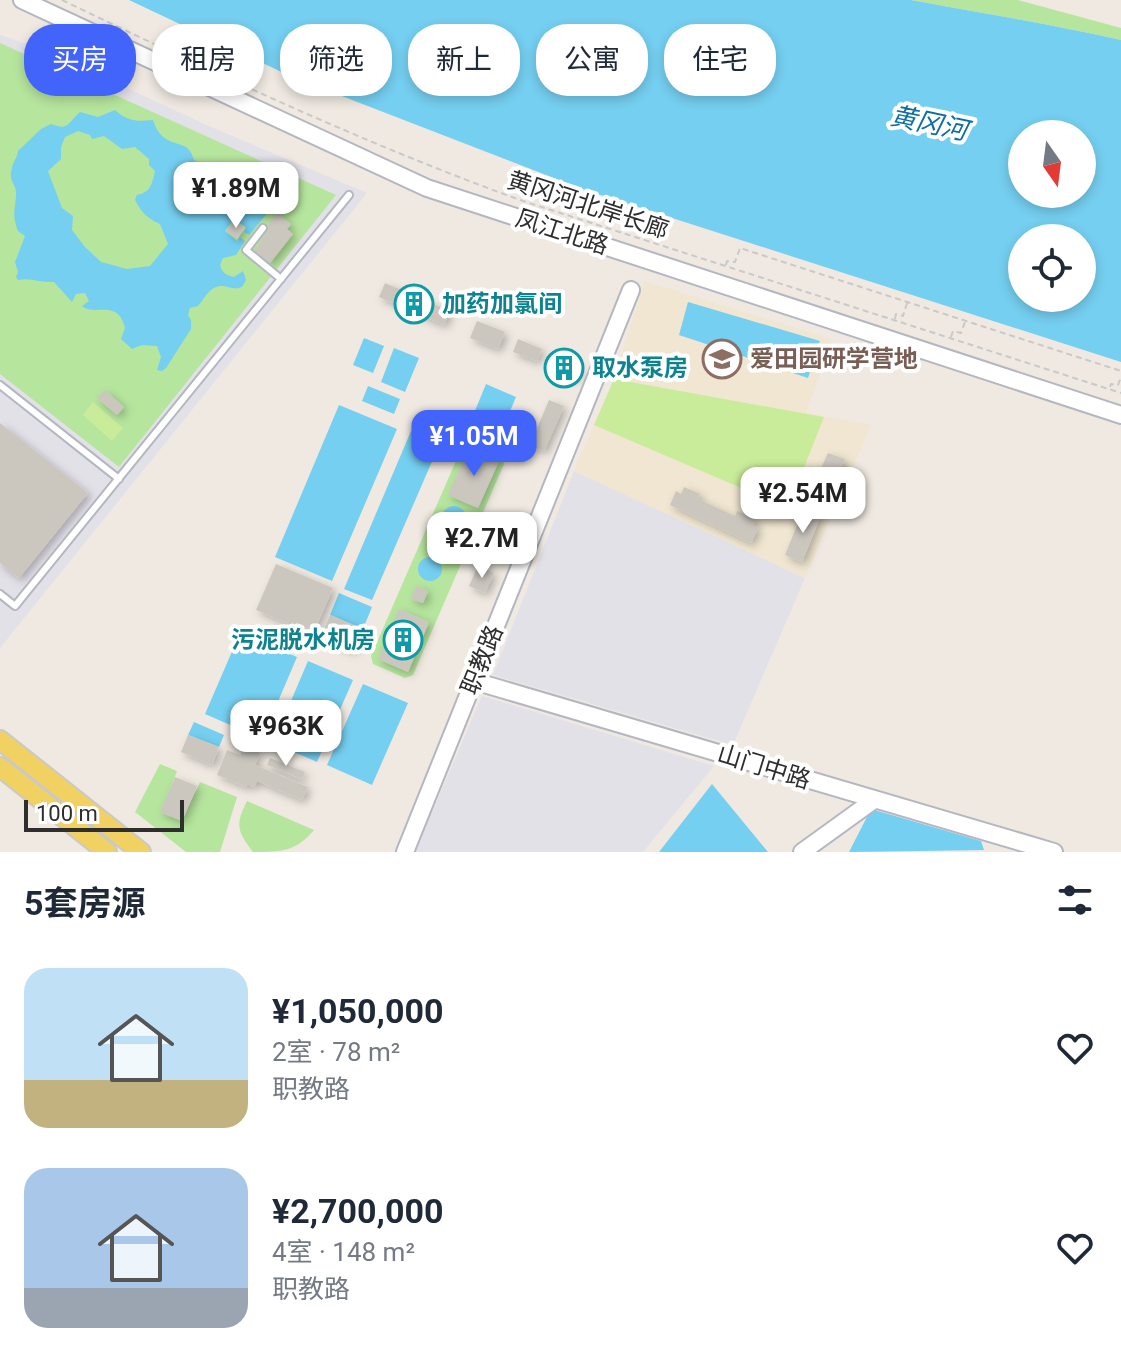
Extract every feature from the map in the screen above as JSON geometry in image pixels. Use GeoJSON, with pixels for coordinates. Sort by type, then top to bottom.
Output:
{"type":"FeatureCollection","features":[{"type":"Feature","properties":{"kind":"main road"},"geometry":{"type":"LineString","coordinates":[[0,740],[141,852]]}},
{"type":"Feature","properties":{"kind":"main road"},"geometry":{"type":"LineString","coordinates":[[0,767],[107,852]]}},
{"type":"Feature","properties":{"kind":"street","name":"凤江北路"},"geometry":{"type":"LineString","coordinates":[[22,0],[427,188],[1121,415]]}},
{"type":"Feature","properties":{"kind":"street","name":"职教路"},"geometry":{"type":"LineString","coordinates":[[405,852],[631,290]]}},
{"type":"Feature","properties":{"kind":"street","name":"山门中路"},"geometry":{"type":"LineString","coordinates":[[474,681],[1054,852]]}},
{"type":"Feature","properties":{"kind":"street"},"geometry":{"type":"LineString","coordinates":[[802,852],[874,800]]}},
{"type":"Feature","properties":{"kind":"lane"},"geometry":{"type":"LineString","coordinates":[[0,594],[15,606],[349,195]]}},
{"type":"Feature","properties":{"kind":"lane"},"geometry":{"type":"LineString","coordinates":[[263,228],[246,250],[281,279]]}},
{"type":"Feature","properties":{"kind":"lane"},"geometry":{"type":"LineString","coordinates":[[0,385],[119,479]]}},
{"type":"Feature","properties":{"kind":"path","name":"黄冈河北岸长廊"},"geometry":{"type":"LineString","coordinates":[[62,0],[226,78],[424,166],[523,201],[1121,393]]}},
{"type":"Feature","properties":{"kind":"path"},"geometry":{"type":"LineString","coordinates":[[725,266],[727,261],[735,262],[740,248],[1121,371]]}},
{"type":"Feature","properties":{"kind":"path"},"geometry":{"type":"LineString","coordinates":[[894,320],[896,314],[903,316],[908,302]]}},
{"type":"Feature","properties":{"kind":"path"},"geometry":{"type":"LineString","coordinates":[[951,338],[953,331],[961,333],[965,320]]}},
{"type":"Feature","properties":{"kind":"path"},"geometry":{"type":"LineString","coordinates":[[1109,389],[1111,384],[1118,385],[1121,377]]}},
{"type":"Feature","properties":{"kind":"shaded area"},"geometry":{"type":"Polygon","coordinates":[[[0,35],[24,43],[24,96],[136,96],[136,92],[367,193],[0,648],[0,35]]]}},
{"type":"Feature","properties":{"kind":"shaded area"},"geometry":{"type":"Polygon","coordinates":[[[644,281],[832,339],[806,413],[871,425],[805,578],[574,471],[614,379],[644,281]]]}},
{"type":"Feature","properties":{"kind":"shaded area"},"geometry":{"type":"Polygon","coordinates":[[[574,471],[805,578],[733,745],[493,675],[574,471]]]}},
{"type":"Feature","properties":{"kind":"shaded area"},"geometry":{"type":"Polygon","coordinates":[[[482,696],[714,766],[643,852],[415,852],[482,696]]]}},
{"type":"Feature","properties":{"kind":"green space"},"geometry":{"type":"Polygon","coordinates":[[[911,0],[1018,0],[1121,28],[1121,40],[1042,24],[911,0]]]}},
{"type":"Feature","properties":{"kind":"green space"},"geometry":{"type":"Polygon","coordinates":[[[0,43],[24,54],[24,96],[117,96],[336,195],[119,467],[0,374],[0,43]]]}},
{"type":"Feature","properties":{"kind":"green space"},"geometry":{"type":"Polygon","coordinates":[[[614,379],[824,417],[788,508],[594,425],[614,379]]]}},
{"type":"Feature","properties":{"kind":"green space"},"geometry":{"type":"Polygon","coordinates":[[[93,402],[123,428],[112,441],[83,415],[93,402]]]}},
{"type":"Feature","properties":{"kind":"green space"},"geometry":{"type":"Polygon","coordinates":[[[470,444],[502,457],[504,464],[413,675],[405,678],[373,664],[371,656],[462,447],[470,444]]]}},
{"type":"Feature","properties":{"kind":"green space"},"geometry":{"type":"Polygon","coordinates":[[[160,764],[177,771],[161,812],[182,820],[200,782],[237,797],[220,852],[186,852],[135,812],[160,764]]]}},
{"type":"Feature","properties":{"kind":"green space"},"geometry":{"type":"Polygon","coordinates":[[[247,801],[314,830],[294,847],[253,852],[244,839],[239,822],[247,801]]]}},
{"type":"Feature","properties":{"kind":"water","name":"黄冈河"},"geometry":{"type":"Polygon","coordinates":[[[129,0],[911,0],[1121,40],[1121,362],[585,190],[342,96],[392,96],[392,24],[280,24],[280,71],[264,64],[264,24],[180,24],[129,0]]]}},
{"type":"Feature","properties":{"kind":"water"},"geometry":{"type":"Polygon","coordinates":[[[115,110],[132,120],[153,120],[163,137],[187,148],[194,160],[212,170],[222,167],[235,178],[238,194],[251,197],[276,182],[284,197],[276,210],[270,210],[249,235],[244,232],[246,227],[234,219],[225,231],[237,241],[240,237],[245,241],[236,255],[223,258],[221,268],[234,277],[243,271],[246,280],[239,288],[215,288],[198,306],[190,308],[191,329],[162,371],[157,370],[161,357],[157,346],[142,345],[132,349],[121,339],[125,328],[117,313],[82,306],[89,301],[85,293],[76,294],[72,302],[54,282],[18,280],[16,277],[15,262],[25,236],[18,231],[14,215],[16,190],[11,176],[18,151],[41,129],[51,124],[68,125],[80,112],[98,117],[115,110]],[[78,131],[65,137],[61,159],[48,171],[62,208],[73,216],[72,230],[101,262],[127,269],[150,266],[168,244],[160,224],[145,215],[135,200],[137,195],[150,187],[155,171],[149,165],[149,159],[135,147],[122,149],[104,136],[92,139],[90,135],[78,131]]]}},
{"type":"Feature","properties":{"kind":"water"},"geometry":{"type":"Polygon","coordinates":[[[688,302],[820,341],[808,378],[679,335],[688,302]]]}},
{"type":"Feature","properties":{"kind":"water"},"geometry":{"type":"Polygon","coordinates":[[[364,338],[384,346],[373,373],[353,365],[364,338]]]}},
{"type":"Feature","properties":{"kind":"water"},"geometry":{"type":"Polygon","coordinates":[[[394,348],[419,358],[405,392],[381,382],[394,348]]]}},
{"type":"Feature","properties":{"kind":"water"},"geometry":{"type":"Polygon","coordinates":[[[486,384],[516,397],[500,435],[470,423],[486,384]]]}},
{"type":"Feature","properties":{"kind":"water"},"geometry":{"type":"Polygon","coordinates":[[[368,386],[400,399],[394,414],[362,401],[368,386]]]}},
{"type":"Feature","properties":{"kind":"water"},"geometry":{"type":"Polygon","coordinates":[[[339,405],[397,429],[332,581],[275,557],[339,405]]]}},
{"type":"Feature","properties":{"kind":"water"},"geometry":{"type":"Polygon","coordinates":[[[411,431],[440,443],[372,600],[344,589],[411,431]]]}},
{"type":"Feature","properties":{"kind":"water"},"geometry":{"type":"Polygon","coordinates":[[[454,506],[465,513],[466,518],[459,529],[454,530],[443,523],[442,518],[449,507],[454,506]]]}},
{"type":"Feature","properties":{"kind":"water"},"geometry":{"type":"Polygon","coordinates":[[[442,531],[453,538],[454,543],[447,554],[442,555],[431,548],[430,543],[437,532],[442,531]]]}},
{"type":"Feature","properties":{"kind":"water"},"geometry":{"type":"Polygon","coordinates":[[[430,557],[441,564],[442,569],[435,580],[430,581],[419,574],[418,569],[425,558],[430,557]]]}},
{"type":"Feature","properties":{"kind":"water"},"geometry":{"type":"Polygon","coordinates":[[[339,593],[372,607],[363,629],[330,615],[339,593]]]}},
{"type":"Feature","properties":{"kind":"water"},"geometry":{"type":"Polygon","coordinates":[[[240,633],[297,657],[262,739],[205,714],[240,633]]]}},
{"type":"Feature","properties":{"kind":"water"},"geometry":{"type":"Polygon","coordinates":[[[308,661],[353,680],[317,762],[273,743],[308,661]]]}},
{"type":"Feature","properties":{"kind":"water"},"geometry":{"type":"Polygon","coordinates":[[[363,684],[408,703],[372,785],[327,765],[363,684]]]}},
{"type":"Feature","properties":{"kind":"water"},"geometry":{"type":"Polygon","coordinates":[[[194,722],[224,735],[219,747],[188,735],[194,722]]]}},
{"type":"Feature","properties":{"kind":"water"},"geometry":{"type":"Polygon","coordinates":[[[712,784],[768,852],[659,852],[712,784]]]}},
{"type":"Feature","properties":{"kind":"water"},"geometry":{"type":"Polygon","coordinates":[[[871,809],[981,841],[984,850],[849,852],[871,809]]]}},
{"type":"Feature","properties":{"kind":"building"},"geometry":{"type":"Polygon","coordinates":[[[277,213],[291,224],[287,229],[293,234],[270,263],[255,251],[277,213]]]}},
{"type":"Feature","properties":{"kind":"building"},"geometry":{"type":"Polygon","coordinates":[[[234,220],[245,228],[237,239],[226,231],[234,220]]]}},
{"type":"Feature","properties":{"kind":"building","name":"加药加氯间"},"geometry":{"type":"Polygon","coordinates":[[[385,283],[450,311],[444,325],[379,297],[385,283]]]}},
{"type":"Feature","properties":{"kind":"building"},"geometry":{"type":"Polygon","coordinates":[[[477,321],[505,332],[498,349],[470,338],[477,321]]]}},
{"type":"Feature","properties":{"kind":"building"},"geometry":{"type":"Polygon","coordinates":[[[518,339],[542,349],[537,361],[513,352],[518,339]]]}},
{"type":"Feature","properties":{"kind":"building","name":"取水泵房"},"geometry":{"type":"Polygon","coordinates":[[[553,358],[580,368],[576,379],[549,369],[553,358]]]}},
{"type":"Feature","properties":{"kind":"building"},"geometry":{"type":"Polygon","coordinates":[[[105,390],[124,407],[117,415],[97,398],[105,390]]]}},
{"type":"Feature","properties":{"kind":"building"},"geometry":{"type":"Polygon","coordinates":[[[549,400],[564,406],[544,451],[530,445],[549,400]]]}},
{"type":"Feature","properties":{"kind":"building"},"geometry":{"type":"Polygon","coordinates":[[[0,423],[88,493],[19,578],[0,563],[0,423]]]}},
{"type":"Feature","properties":{"kind":"building"},"geometry":{"type":"Polygon","coordinates":[[[469,448],[499,461],[478,508],[448,495],[469,448]]]}},
{"type":"Feature","properties":{"kind":"building"},"geometry":{"type":"Polygon","coordinates":[[[828,453],[845,459],[825,505],[808,497],[828,453]]]}},
{"type":"Feature","properties":{"kind":"building"},"geometry":{"type":"Polygon","coordinates":[[[684,487],[700,494],[698,499],[735,516],[737,511],[756,519],[753,525],[758,528],[751,543],[670,505],[676,491],[681,494],[684,487]]]}},
{"type":"Feature","properties":{"kind":"building"},"geometry":{"type":"Polygon","coordinates":[[[804,508],[821,515],[802,562],[785,555],[804,508]]]}},
{"type":"Feature","properties":{"kind":"building"},"geometry":{"type":"Polygon","coordinates":[[[276,564],[333,588],[313,634],[256,610],[276,564]]]}},
{"type":"Feature","properties":{"kind":"building"},"geometry":{"type":"Polygon","coordinates":[[[478,566],[494,573],[485,593],[469,586],[478,566]]]}},
{"type":"Feature","properties":{"kind":"building"},"geometry":{"type":"Polygon","coordinates":[[[416,586],[428,591],[423,603],[411,599],[416,586]]]}},
{"type":"Feature","properties":{"kind":"building","name":"污泥脱水机房"},"geometry":{"type":"Polygon","coordinates":[[[399,609],[429,622],[408,672],[378,659],[399,609]]]}},
{"type":"Feature","properties":{"kind":"building"},"geometry":{"type":"Polygon","coordinates":[[[330,615],[363,629],[353,651],[320,637],[330,615]]]}},
{"type":"Feature","properties":{"kind":"building"},"geometry":{"type":"Polygon","coordinates":[[[188,735],[219,747],[212,765],[181,752],[188,735]]]}},
{"type":"Feature","properties":{"kind":"building"},"geometry":{"type":"Polygon","coordinates":[[[244,747],[260,753],[255,765],[308,787],[302,800],[257,781],[254,787],[247,784],[246,787],[217,775],[227,750],[240,755],[244,747]]]}},
{"type":"Feature","properties":{"kind":"building"},"geometry":{"type":"Polygon","coordinates":[[[270,758],[305,772],[302,779],[267,765],[270,758]]]}},
{"type":"Feature","properties":{"kind":"building"},"geometry":{"type":"Polygon","coordinates":[[[175,777],[197,786],[182,821],[160,812],[175,777]]]}},
{"type":"Feature","properties":{"kind":"place","name":"加药加氯间"},"geometry":{"type":"Point","coordinates":[414,304]}},
{"type":"Feature","properties":{"kind":"place","name":"爱田园研学营地"},"geometry":{"type":"Point","coordinates":[722,359]}},
{"type":"Feature","properties":{"kind":"place","name":"取水泵房"},"geometry":{"type":"Point","coordinates":[564,368]}},
{"type":"Feature","properties":{"kind":"place","name":"污泥脱水机房"},"geometry":{"type":"Point","coordinates":[403,640]}}]}
